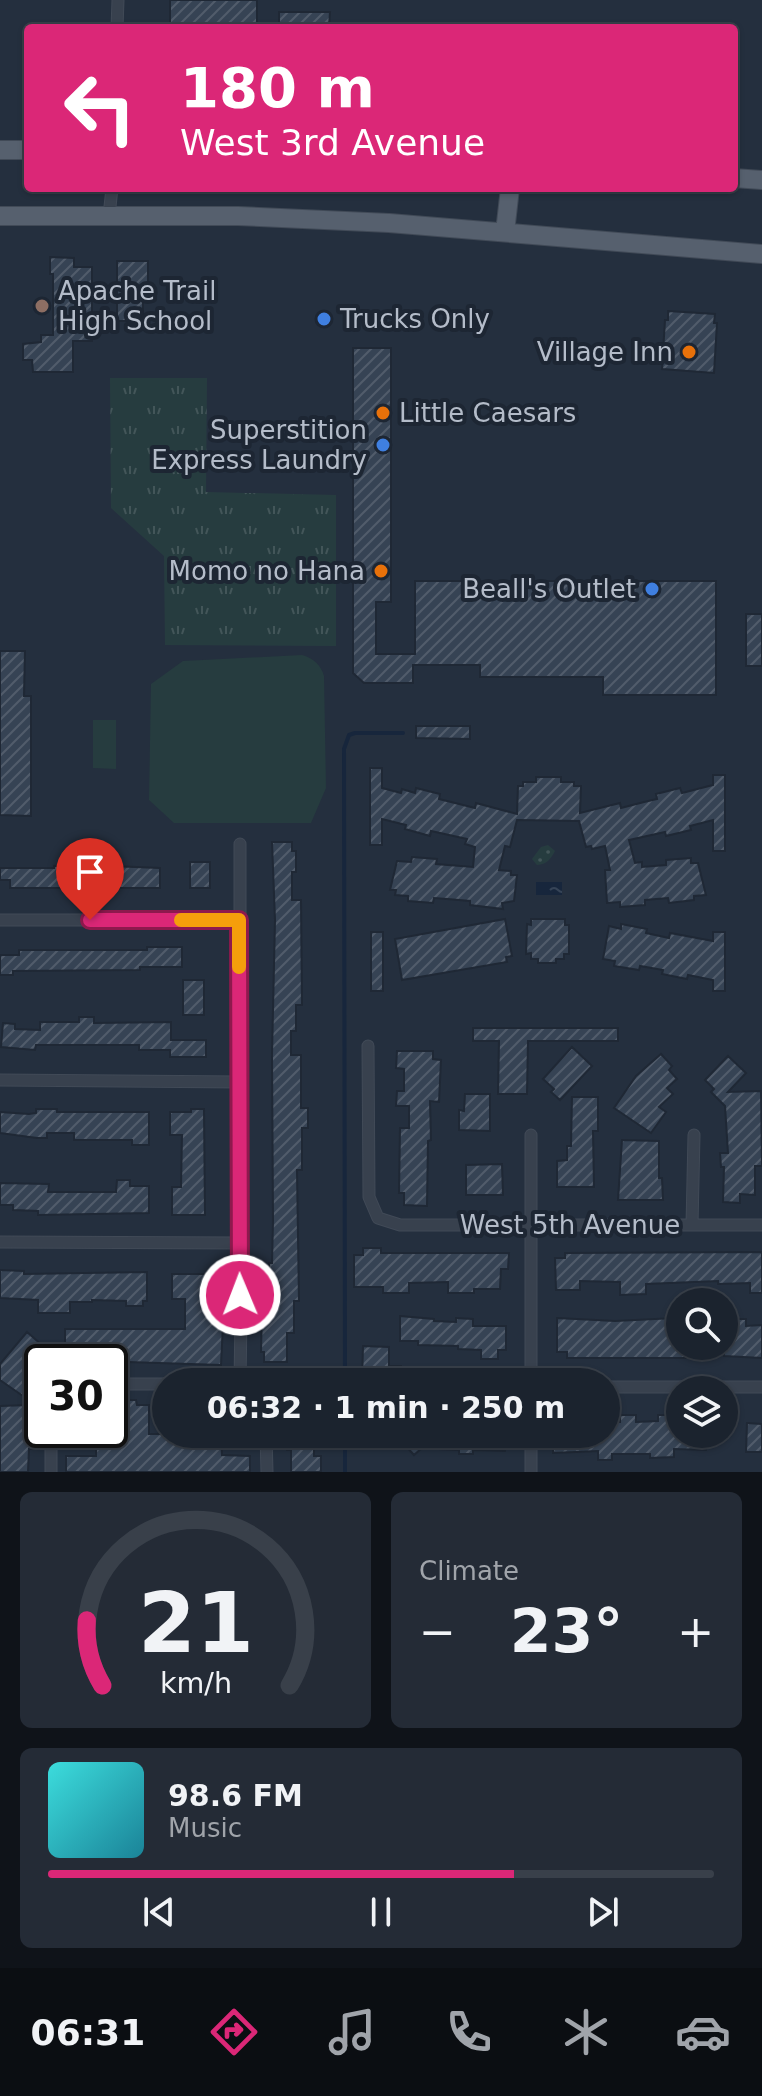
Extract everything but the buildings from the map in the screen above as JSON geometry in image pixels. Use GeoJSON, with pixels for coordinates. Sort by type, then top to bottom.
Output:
{"type":"FeatureCollection","features":[{"type":"Feature","properties":{"kind":"main road"},"geometry":{"type":"LineString","coordinates":[[0,150],[24,150]]}},
{"type":"Feature","properties":{"kind":"main road"},"geometry":{"type":"LineString","coordinates":[[738,178],[762,180]]}},
{"type":"Feature","properties":{"kind":"main road"},"geometry":{"type":"LineString","coordinates":[[505,232],[510,192]]}},
{"type":"Feature","properties":{"kind":"main road"},"geometry":{"type":"LineString","coordinates":[[0,216],[238,216],[401,223],[762,254]]}},
{"type":"Feature","properties":{"kind":"street"},"geometry":{"type":"LineString","coordinates":[[117,24],[118,0]]}},
{"type":"Feature","properties":{"kind":"street"},"geometry":{"type":"LineString","coordinates":[[109,216],[112,192]]}},
{"type":"Feature","properties":{"kind":"street"},"geometry":{"type":"LineString","coordinates":[[240,844],[240,1295]]}},
{"type":"Feature","properties":{"kind":"street"},"geometry":{"type":"LineString","coordinates":[[0,920],[239,920]]}},
{"type":"Feature","properties":{"kind":"street","name":"West 5th Avenue"},"geometry":{"type":"LineString","coordinates":[[368,1046],[369,1197],[378,1218],[400,1225],[762,1225]]}},
{"type":"Feature","properties":{"kind":"street"},"geometry":{"type":"LineString","coordinates":[[0,1080],[239,1082]]}},
{"type":"Feature","properties":{"kind":"street"},"geometry":{"type":"LineString","coordinates":[[531,1135],[531,1368]]}},
{"type":"Feature","properties":{"kind":"street"},"geometry":{"type":"LineString","coordinates":[[692,1225],[694,1135]]}},
{"type":"Feature","properties":{"kind":"street"},"geometry":{"type":"LineString","coordinates":[[0,1242],[240,1243]]}},
{"type":"Feature","properties":{"kind":"street"},"geometry":{"type":"LineString","coordinates":[[240,1368],[241,1317]]}},
{"type":"Feature","properties":{"kind":"street"},"geometry":{"type":"LineString","coordinates":[[128,1384],[152,1384]]}},
{"type":"Feature","properties":{"kind":"street"},"geometry":{"type":"LineString","coordinates":[[620,1387],[762,1387]]}},
{"type":"Feature","properties":{"kind":"street"},"geometry":{"type":"LineString","coordinates":[[51,1448],[51,1472]]}},
{"type":"Feature","properties":{"kind":"street"},"geometry":{"type":"LineString","coordinates":[[266,1448],[267,1472]]}},
{"type":"Feature","properties":{"kind":"street"},"geometry":{"type":"LineString","coordinates":[[531,1448],[531,1472]]}},
{"type":"Feature","properties":{"kind":"green space"},"geometry":{"type":"Polygon","coordinates":[[[110,378],[207,378],[206,492],[336,495],[336,646],[165,645],[164,556],[111,508],[110,378]]]}},
{"type":"Feature","properties":{"kind":"green space"},"geometry":{"type":"Polygon","coordinates":[[[302,655],[316,662],[324,676],[326,788],[311,823],[174,823],[149,800],[151,684],[183,661],[302,655]]]}},
{"type":"Feature","properties":{"kind":"green space"},"geometry":{"type":"Polygon","coordinates":[[[93,720],[116,720],[116,769],[93,768],[93,720]]]}},
{"type":"Feature","properties":{"kind":"green space"},"geometry":{"type":"Polygon","coordinates":[[[548,845],[555,851],[548,861],[537,865],[532,859],[541,847],[548,845]]]}},
{"type":"Feature","properties":{"kind":"water"},"geometry":{"type":"Polygon","coordinates":[[[536,882],[562,882],[562,895],[536,895],[536,882]]]}},
{"type":"Feature","properties":{"kind":"waterway"},"geometry":{"type":"LineString","coordinates":[[345,1368],[344,749],[349,735],[355,733],[403,733]]}},
{"type":"Feature","properties":{"kind":"waterway"},"geometry":{"type":"LineString","coordinates":[[345,1448],[345,1472]]}},
{"type":"Feature","properties":{"kind":"slow traffic"},"geometry":{"type":"LineString","coordinates":[[181,920],[239,920],[239,967]]}},
{"type":"Feature","properties":{"kind":"place","name":"Apache Trail High School"},"geometry":{"type":"Point","coordinates":[42,306]}},
{"type":"Feature","properties":{"kind":"place","name":"Trucks Only"},"geometry":{"type":"Point","coordinates":[324,319]}},
{"type":"Feature","properties":{"kind":"place","name":"Village Inn"},"geometry":{"type":"Point","coordinates":[689,352]}},
{"type":"Feature","properties":{"kind":"place","name":"Little Caesars"},"geometry":{"type":"Point","coordinates":[383,413]}},
{"type":"Feature","properties":{"kind":"place","name":"Superstition Express Laundry"},"geometry":{"type":"Point","coordinates":[383,445]}},
{"type":"Feature","properties":{"kind":"place","name":"Momo no Hana"},"geometry":{"type":"Point","coordinates":[381,571]}},
{"type":"Feature","properties":{"kind":"place","name":"Beall's Outlet"},"geometry":{"type":"Point","coordinates":[652,589]}},
{"type":"Feature","properties":{"kind":"route"},"geometry":{"type":"LineString","coordinates":[[90,920],[239,920],[240,1295]]}}]}
